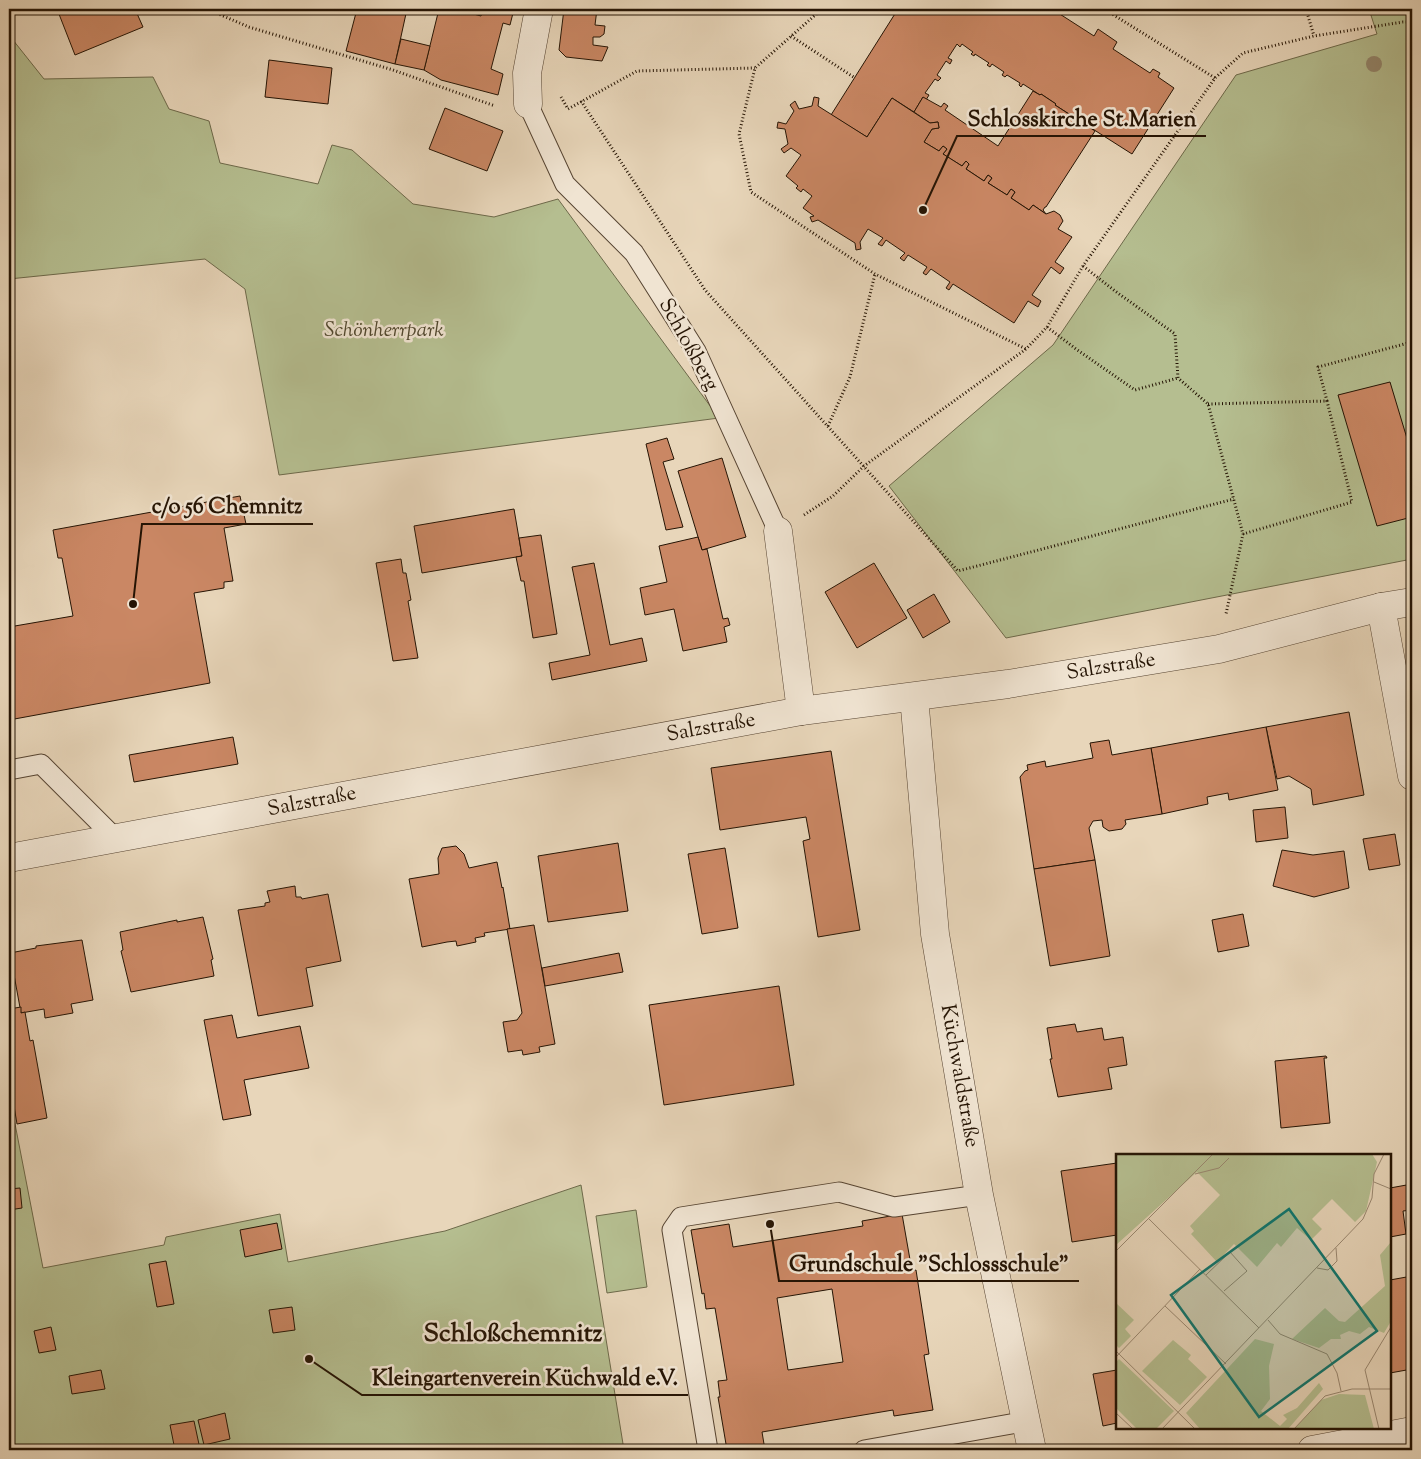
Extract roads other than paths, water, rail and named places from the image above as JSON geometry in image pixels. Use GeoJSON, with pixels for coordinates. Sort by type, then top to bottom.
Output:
{"type":"FeatureCollection","features":[{"type":"Feature","properties":{"kind":"street","name":"Schloßberg"},"geometry":{"type":"LineString","coordinates":[[528,104],[527,73],[538,9]]}},
{"type":"Feature","properties":{"kind":"street","name":"Schloßberg"},"geometry":{"type":"LineString","coordinates":[[778,531],[801,711]]}},
{"type":"Feature","properties":{"kind":"street","name":"Salzstraße"},"geometry":{"type":"LineString","coordinates":[[9,858],[801,711],[1008,684],[1219,648],[1381,606],[1412,602]]}},
{"type":"Feature","properties":{"kind":"street"},"geometry":{"type":"LineString","coordinates":[[1381,606],[1412,776]]}},
{"type":"Feature","properties":{"kind":"street","name":"Küchwaldstraße"},"geometry":{"type":"LineString","coordinates":[[914,697],[935,934],[980,1195],[1028,1421],[1032,1450]]}},
{"type":"Feature","properties":{"kind":"street"},"geometry":{"type":"LineString","coordinates":[[1312,1450],[1412,1431]]}},
{"type":"Feature","properties":{"kind":"lane","name":"Schloßberg"},"geometry":{"type":"LineString","coordinates":[[528,104],[565,184],[634,253],[684,329],[696,351],[778,531]]}},
{"type":"Feature","properties":{"kind":"lane"},"geometry":{"type":"LineString","coordinates":[[9,770],[41,764],[116,839]]}},
{"type":"Feature","properties":{"kind":"lane"},"geometry":{"type":"LineString","coordinates":[[708,1450],[672,1230],[681,1217],[839,1192],[894,1207],[980,1195]]}},
{"type":"Feature","properties":{"kind":"lane"},"geometry":{"type":"LineString","coordinates":[[864,1450],[1028,1421]]}},
{"type":"Feature","properties":{"kind":"place","name":"Schlosskirche St.Marien"},"geometry":{"type":"Point","coordinates":[923,210]}},
{"type":"Feature","properties":{"kind":"place","name":"c/o 56 Chemnitz"},"geometry":{"type":"Point","coordinates":[133,604]}},
{"type":"Feature","properties":{"kind":"place","name":"Grundschule \"Schlossschule\""},"geometry":{"type":"Point","coordinates":[770,1224]}},
{"type":"Feature","properties":{"kind":"place","name":"Kleingartenverein Küchwald e.V."},"geometry":{"type":"Point","coordinates":[309,1359]}},
{"type":"Feature","properties":{"kind":"district","name":"Schloßchemnitz"},"geometry":{"type":"Point","coordinates":[513,1334]}},
{"type":"Feature","properties":{"kind":"park label","name":"Schönherrpark"},"geometry":{"type":"Point","coordinates":[384,331]}}]}
